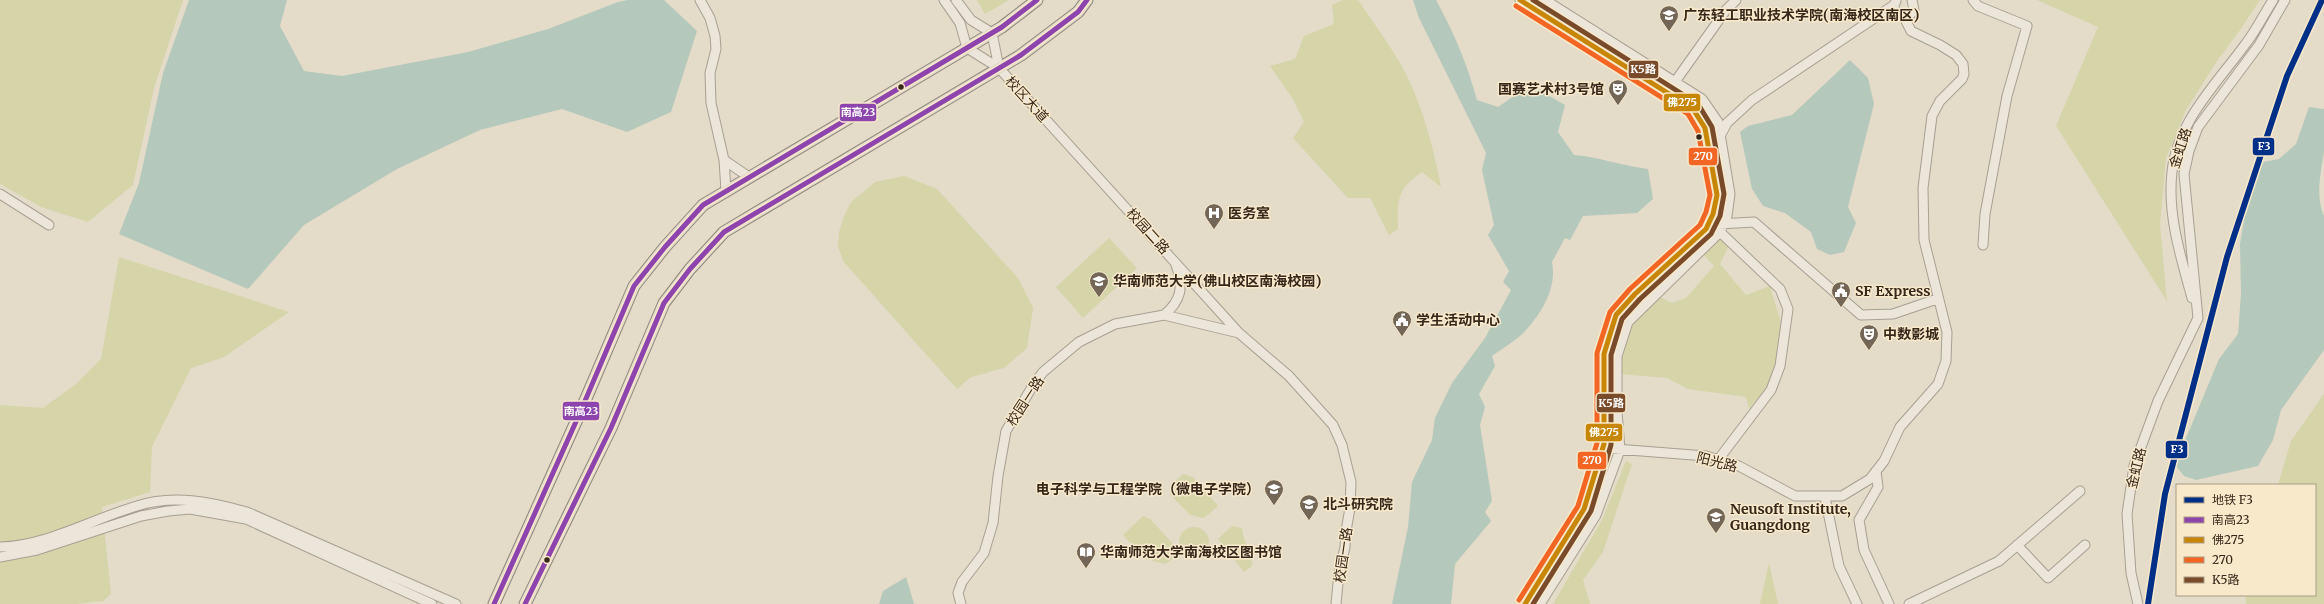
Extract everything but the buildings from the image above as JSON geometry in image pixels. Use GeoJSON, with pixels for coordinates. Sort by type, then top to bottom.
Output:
{"type":"FeatureCollection","features":[{"type":"Feature","properties":{"kind":"main road"},"geometry":{"type":"LineString","coordinates":[[494,604],[579,415],[634,286],[664,247],[703,205],[992,33],[1037,0]]}},
{"type":"Feature","properties":{"kind":"main road"},"geometry":{"type":"LineString","coordinates":[[525,604],[611,428],[664,303],[690,269],[724,232],[1021,55],[1078,12],[1087,0]]}},
{"type":"Feature","properties":{"kind":"street"},"geometry":{"type":"LineString","coordinates":[[700,0],[710,18],[715,36],[716,48],[710,73],[711,102],[724,160],[726,191]]}},
{"type":"Feature","properties":{"kind":"street"},"geometry":{"type":"LineString","coordinates":[[944,0],[960,23],[967,48],[999,68]]}},
{"type":"Feature","properties":{"kind":"street"},"geometry":{"type":"LineString","coordinates":[[956,0],[971,20],[992,33],[999,68]]}},
{"type":"Feature","properties":{"kind":"street"},"geometry":{"type":"LineString","coordinates":[[1520,0],[1668,92],[1692,109],[1705,128],[1716,195],[1710,222],[1706,229],[1635,294],[1616,316],[1604,354],[1603,448],[1584,509],[1525,604]]}},
{"type":"Feature","properties":{"kind":"street"},"geometry":{"type":"LineString","coordinates":[[1540,604],[1596,515],[1620,450],[1617,356],[1628,322],[1722,228],[1727,216],[1730,194],[1718,122],[1702,99],[1675,80],[1545,0]]}},
{"type":"Feature","properties":{"kind":"street"},"geometry":{"type":"LineString","coordinates":[[1668,92],[1675,80],[1726,10],[1736,0]]}},
{"type":"Feature","properties":{"kind":"street"},"geometry":{"type":"LineString","coordinates":[[1720,136],[1727,123],[1752,100],[1895,3],[1898,14],[1904,17],[1912,13],[1914,6],[1912,0]]}},
{"type":"Feature","properties":{"kind":"street"},"geometry":{"type":"LineString","coordinates":[[1973,0],[1978,6],[2027,26],[2007,96],[1985,214],[1983,245]]}},
{"type":"Feature","properties":{"kind":"street","name":"金虹路"},"geometry":{"type":"LineString","coordinates":[[2198,318],[2183,267],[2172,209],[2172,172],[2178,146],[2189,120],[2249,40],[2273,0]]}},
{"type":"Feature","properties":{"kind":"street","name":"金虹路"},"geometry":{"type":"LineString","coordinates":[[2138,604],[2132,572],[2127,514],[2134,466],[2158,401],[2198,318],[2184,174],[2198,127],[2259,45],[2285,0]]}},
{"type":"Feature","properties":{"kind":"street","name":"阳光路"},"geometry":{"type":"LineString","coordinates":[[1603,448],[1706,456],[1739,466],[1795,496],[1842,496],[1870,479],[1884,461],[1900,427],[1938,384],[1946,361],[1947,332],[1937,299],[1924,240],[1923,188],[1932,116],[1940,101],[1962,79],[1964,74],[1963,64],[1956,56],[1940,45],[1911,31],[1904,17]]}},
{"type":"Feature","properties":{"kind":"street","name":"校区大道"},"geometry":{"type":"LineString","coordinates":[[999,68],[1055,130]]}},
{"type":"Feature","properties":{"kind":"street","name":"校园二路"},"geometry":{"type":"LineString","coordinates":[[1055,130],[1239,333]]}},
{"type":"Feature","properties":{"kind":"street"},"geometry":{"type":"LineString","coordinates":[[724,160],[749,178]]}},
{"type":"Feature","properties":{"kind":"street"},"geometry":{"type":"LineString","coordinates":[[0,194],[49,225]]}},
{"type":"Feature","properties":{"kind":"street"},"geometry":{"type":"LineString","coordinates":[[1710,222],[1722,228],[1780,289],[1788,309],[1780,366],[1771,390],[1752,413],[1718,460]]}},
{"type":"Feature","properties":{"kind":"street"},"geometry":{"type":"LineString","coordinates":[[1722,228],[1754,222],[1861,315],[1893,314],[1937,299]]}},
{"type":"Feature","properties":{"kind":"street"},"geometry":{"type":"LineString","coordinates":[[1164,315],[1175,306],[1179,295],[1180,274],[1175,261]]}},
{"type":"Feature","properties":{"kind":"street"},"geometry":{"type":"LineString","coordinates":[[1164,315],[1239,333]]}},
{"type":"Feature","properties":{"kind":"street","name":"校园一路"},"geometry":{"type":"LineString","coordinates":[[961,604],[958,593],[962,582],[984,553],[993,523],[998,476],[1006,431],[1032,387],[1043,372],[1062,355],[1091,335],[1115,324],[1164,315]]}},
{"type":"Feature","properties":{"kind":"street","name":"校园一路"},"geometry":{"type":"LineString","coordinates":[[1239,333],[1289,376],[1333,425],[1342,445],[1351,489],[1345,547],[1339,573],[1336,604]]}},
{"type":"Feature","properties":{"kind":"street"},"geometry":{"type":"LineString","coordinates":[[1876,471],[1878,487],[1859,520],[1864,550],[1889,604]]}},
{"type":"Feature","properties":{"kind":"street"},"geometry":{"type":"LineString","coordinates":[[1908,604],[1999,561],[2080,491]]}},
{"type":"Feature","properties":{"kind":"street"},"geometry":{"type":"LineString","coordinates":[[1825,497],[1839,566],[1857,604]]}},
{"type":"Feature","properties":{"kind":"street"},"geometry":{"type":"LineString","coordinates":[[0,547],[31,542],[138,505],[182,499],[204,502],[247,512],[456,604]]}},
{"type":"Feature","properties":{"kind":"street"},"geometry":{"type":"LineString","coordinates":[[0,557],[37,550],[141,516],[168,510],[190,509],[246,519],[432,604]]}},
{"type":"Feature","properties":{"kind":"street"},"geometry":{"type":"LineString","coordinates":[[2017,545],[2048,578],[2085,545]]}},
{"type":"Feature","properties":{"kind":"shaded area"},"geometry":{"type":"Polygon","coordinates":[[[0,0],[183,0],[154,88],[133,185],[88,222],[41,207],[0,184],[0,0]]]}},
{"type":"Feature","properties":{"kind":"shaded area"},"geometry":{"type":"Polygon","coordinates":[[[189,0],[287,0],[280,26],[304,71],[342,76],[468,52],[548,29],[618,2],[628,0],[664,0],[697,31],[671,112],[627,132],[562,109],[480,130],[397,169],[304,225],[248,289],[119,234],[139,183],[163,73],[189,0]]]}},
{"type":"Feature","properties":{"kind":"shaded area"},"geometry":{"type":"Polygon","coordinates":[[[977,0],[1009,0],[985,14],[977,0]]]}},
{"type":"Feature","properties":{"kind":"shaded area"},"geometry":{"type":"Polygon","coordinates":[[[1343,0],[1358,0],[1388,43],[1405,72],[1425,121],[1441,187],[1422,172],[1414,178],[1403,190],[1400,196],[1398,229],[1389,235],[1370,198],[1348,198],[1293,138],[1304,122],[1293,99],[1270,66],[1295,59],[1304,36],[1334,24],[1332,5],[1343,0]]]}},
{"type":"Feature","properties":{"kind":"shaded area"},"geometry":{"type":"Polygon","coordinates":[[[1413,0],[1436,0],[1460,48],[1477,100],[1498,107],[1530,85],[1565,105],[1558,132],[1574,155],[1648,169],[1653,199],[1637,213],[1583,216],[1570,240],[1565,238],[1552,262],[1553,271],[1550,289],[1538,315],[1522,334],[1492,356],[1495,366],[1479,394],[1485,407],[1480,425],[1492,501],[1485,512],[1491,521],[1455,564],[1451,604],[1392,604],[1408,527],[1412,482],[1432,440],[1435,418],[1452,383],[1485,338],[1511,290],[1503,282],[1509,271],[1488,235],[1494,225],[1482,170],[1486,153],[1419,18],[1413,0]]]}},
{"type":"Feature","properties":{"kind":"shaded area"},"geometry":{"type":"Polygon","coordinates":[[[2037,0],[2260,0],[2217,61],[2186,110],[2166,158],[2160,225],[2167,301],[2056,126],[2098,27],[2037,0]]]}},
{"type":"Feature","properties":{"kind":"shaded area"},"geometry":{"type":"Polygon","coordinates":[[[1850,60],[1868,78],[1874,104],[1848,207],[1856,223],[1844,252],[1830,255],[1817,249],[1811,232],[1785,213],[1763,206],[1752,189],[1740,132],[1748,126],[1792,115],[1850,60]]]}},
{"type":"Feature","properties":{"kind":"shaded area"},"geometry":{"type":"Polygon","coordinates":[[[2309,107],[2324,109],[2324,151],[2319,192],[2321,208],[2324,216],[2324,350],[2281,410],[2273,440],[2258,466],[2196,480],[2184,476],[2172,461],[2184,443],[2219,359],[2238,334],[2241,294],[2240,244],[2253,164],[2279,159],[2296,144],[2309,107]]]}},
{"type":"Feature","properties":{"kind":"shaded area"},"geometry":{"type":"Polygon","coordinates":[[[904,176],[937,189],[1018,278],[1033,308],[1027,348],[1004,368],[971,377],[957,389],[843,261],[838,246],[839,232],[844,216],[851,202],[875,182],[904,176]]]}},
{"type":"Feature","properties":{"kind":"shaded area"},"geometry":{"type":"Polygon","coordinates":[[[1721,236],[1729,245],[1720,264],[1746,295],[1770,286],[1783,330],[1776,366],[1768,387],[1749,409],[1746,397],[1688,389],[1667,378],[1620,374],[1620,356],[1630,323],[1658,296],[1672,303],[1686,298],[1714,266],[1703,254],[1721,236]]]}},
{"type":"Feature","properties":{"kind":"shaded area"},"geometry":{"type":"Polygon","coordinates":[[[1109,238],[1137,268],[1083,318],[1056,287],[1109,238]]]}},
{"type":"Feature","properties":{"kind":"shaded area"},"geometry":{"type":"Polygon","coordinates":[[[119,257],[289,312],[224,357],[191,368],[152,447],[150,492],[102,507],[111,594],[103,601],[77,604],[0,604],[0,405],[43,408],[76,384],[101,359],[119,257]]]}},
{"type":"Feature","properties":{"kind":"shaded area"},"geometry":{"type":"Polygon","coordinates":[[[2324,394],[2324,604],[2246,604],[2245,596],[2316,596],[2316,484],[2278,484],[2291,441],[2324,394]]]}},
{"type":"Feature","properties":{"kind":"shaded area"},"geometry":{"type":"Polygon","coordinates":[[[1626,461],[1632,464],[1603,552],[1583,580],[1590,604],[1553,604],[1602,520],[1626,461]]]}},
{"type":"Feature","properties":{"kind":"shaded area"},"geometry":{"type":"Polygon","coordinates":[[[1183,474],[1193,477],[1218,506],[1204,518],[1190,515],[1170,494],[1170,486],[1183,474]]]}},
{"type":"Feature","properties":{"kind":"shaded area"},"geometry":{"type":"Polygon","coordinates":[[[1143,516],[1150,519],[1173,544],[1173,558],[1166,564],[1145,559],[1123,535],[1143,516]]]}},
{"type":"Feature","properties":{"kind":"shaded area"},"geometry":{"type":"Polygon","coordinates":[[[1232,526],[1242,528],[1251,556],[1252,566],[1244,572],[1218,539],[1232,526]]]}},
{"type":"Feature","properties":{"kind":"shaded area"},"geometry":{"type":"Polygon","coordinates":[[[1194,527],[1205,531],[1209,542],[1205,553],[1194,557],[1183,553],[1179,542],[1183,531],[1194,527]]]}},
{"type":"Feature","properties":{"kind":"shaded area"},"geometry":{"type":"Polygon","coordinates":[[[1769,563],[1778,604],[1760,604],[1769,563]]]}},
{"type":"Feature","properties":{"kind":"shaded area"},"geometry":{"type":"Polygon","coordinates":[[[906,577],[914,604],[879,604],[883,591],[906,577]]]}},
{"type":"Feature","properties":{"kind":"metro line","name":"F3"},"geometry":{"type":"LineString","coordinates":[[2148,604],[2165,494],[2227,257],[2287,76],[2322,0]]}},
{"type":"Feature","properties":{"kind":"transit line","name":"南高23"},"geometry":{"type":"LineString","coordinates":[[494,604],[579,415],[634,286],[665,247],[703,205],[1002,27],[1037,0]]}},
{"type":"Feature","properties":{"kind":"transit line","name":"南高23"},"geometry":{"type":"LineString","coordinates":[[525,604],[611,428],[664,303],[690,269],[724,232],[1021,55],[1078,12],[1087,0]]}},
{"type":"Feature","properties":{"kind":"transit line","name":"佛275"},"geometry":{"type":"LineString","coordinates":[[1520,0],[1693,109],[1705,128],[1717,195],[1713,214],[1706,229],[1635,294],[1616,315],[1604,354],[1604,444],[1584,509],[1525,604]]}},
{"type":"Feature","properties":{"kind":"transit line","name":"K5路"},"geometry":{"type":"LineString","coordinates":[[1533,0],[1698,104],[1712,127],[1724,194],[1720,216],[1711,234],[1640,299],[1622,319],[1611,355],[1611,445],[1591,511],[1533,604]]}},
{"type":"Feature","properties":{"kind":"transit line","name":"270"},"geometry":{"type":"LineString","coordinates":[[1516,6],[1688,114],[1698,131],[1710,195],[1706,212],[1700,225],[1630,289],[1610,312],[1597,353],[1597,443],[1578,506],[1519,600]]}},
{"type":"Feature","properties":{"kind":"place","name":"广东轻工职业技术学院(南海校区南区)"},"geometry":{"type":"Point","coordinates":[1669,32]}},
{"type":"Feature","properties":{"kind":"place","name":"国赛艺术村3号馆"},"geometry":{"type":"Point","coordinates":[1618,106]}},
{"type":"Feature","properties":{"kind":"place","name":"医务室"},"geometry":{"type":"Point","coordinates":[1214,230]}},
{"type":"Feature","properties":{"kind":"place","name":"华南师范大学(佛山校区南海校园)"},"geometry":{"type":"Point","coordinates":[1099,298]}},
{"type":"Feature","properties":{"kind":"place","name":"SF Express"},"geometry":{"type":"Point","coordinates":[1841,308]}},
{"type":"Feature","properties":{"kind":"place","name":"学生活动中心"},"geometry":{"type":"Point","coordinates":[1402,337]}},
{"type":"Feature","properties":{"kind":"place","name":"中数影城"},"geometry":{"type":"Point","coordinates":[1869,351]}},
{"type":"Feature","properties":{"kind":"place","name":"电子科学与工程学院（微电子学院）"},"geometry":{"type":"Point","coordinates":[1274,506]}},
{"type":"Feature","properties":{"kind":"place","name":"北斗研究院"},"geometry":{"type":"Point","coordinates":[1309,521]}},
{"type":"Feature","properties":{"kind":"place","name":"Neusoft Institute, Guangdong"},"geometry":{"type":"Point","coordinates":[1716,534]}},
{"type":"Feature","properties":{"kind":"place","name":"华南师范大学南海校区图书馆"},"geometry":{"type":"Point","coordinates":[1086,569]}}]}
